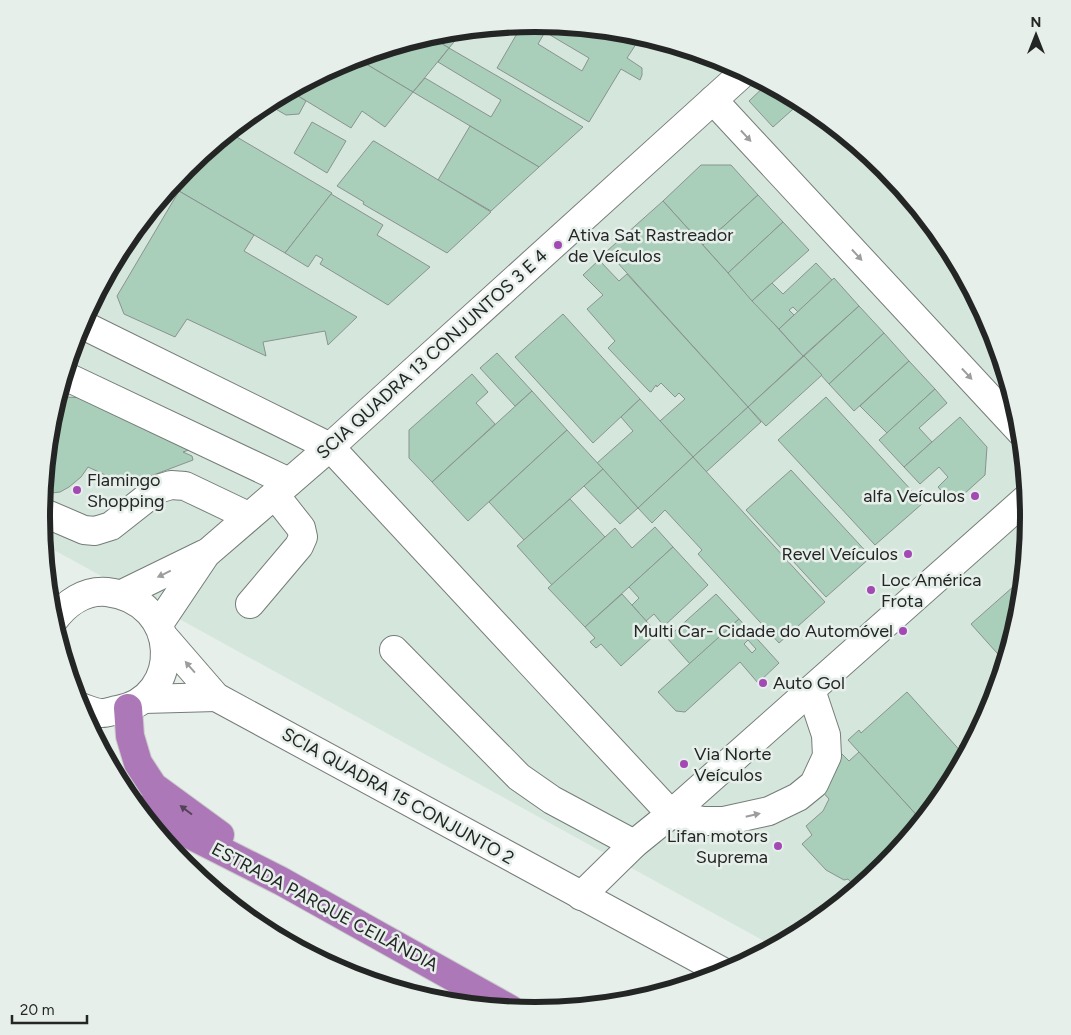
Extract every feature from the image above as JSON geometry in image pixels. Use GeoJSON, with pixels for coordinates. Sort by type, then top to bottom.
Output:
{"type":"FeatureCollection","features":[{"type":"Feature","properties":{"kind":"highway"},"geometry":{"type":"LineString","coordinates":[[136,704],[130,736],[138,763],[153,786],[281,881]]}},
{"type":"Feature","properties":{"kind":"highway","name":"ESTRADA PARQUE CEILÂNDIA"},"geometry":{"type":"LineString","coordinates":[[154,817],[281,881],[494,1000]]}},
{"type":"Feature","properties":{"kind":"street","name":"SCIA QUADRA 13 CONJUNTOS 3 E 4"},"geometry":{"type":"LineString","coordinates":[[122,594],[206,554],[330,447],[738,77]]}},
{"type":"Feature","properties":{"kind":"street"},"geometry":{"type":"LineString","coordinates":[[713,100],[1010,421]]}},
{"type":"Feature","properties":{"kind":"street"},"geometry":{"type":"LineString","coordinates":[[89,328],[330,447],[670,814],[702,821],[724,821],[769,811],[798,797],[814,784],[827,756],[826,735],[811,690]]}},
{"type":"Feature","properties":{"kind":"street"},"geometry":{"type":"LineString","coordinates":[[71,379],[282,488],[301,528],[303,537],[299,546],[250,604]]}},
{"type":"Feature","properties":{"kind":"street"},"geometry":{"type":"LineString","coordinates":[[50,515],[84,530],[95,530],[111,526],[158,489],[171,485],[184,486],[248,516]]}},
{"type":"Feature","properties":{"kind":"street"},"geometry":{"type":"LineString","coordinates":[[581,896],[634,844],[1020,505]]}},
{"type":"Feature","properties":{"kind":"street","name":"SCIA QUADRA 13 CONJUNTOS 3 E 4"},"geometry":{"type":"LineString","coordinates":[[161,630],[206,554]]}},
{"type":"Feature","properties":{"kind":"street"},"geometry":{"type":"LineString","coordinates":[[59,608],[80,596],[101,592],[122,594]]}},
{"type":"Feature","properties":{"kind":"street","name":"SCIA QUADRA 15 CONJUNTO 2"},"geometry":{"type":"LineString","coordinates":[[122,594],[137,601],[149,611],[161,630],[216,697],[716,968]]}},
{"type":"Feature","properties":{"kind":"street"},"geometry":{"type":"LineString","coordinates":[[136,704],[158,681],[161,674],[165,660],[161,630]]}},
{"type":"Feature","properties":{"kind":"street"},"geometry":{"type":"LineString","coordinates":[[394,650],[519,777],[552,800],[634,844]]}},
{"type":"Feature","properties":{"kind":"street"},"geometry":{"type":"LineString","coordinates":[[91,710],[102,713],[136,704],[216,697]]}},
{"type":"Feature","properties":{"kind":"shaded area"},"geometry":{"type":"Polygon","coordinates":[[[536,32],[599,37],[661,49],[721,69],[750,83],[778,97],[831,133],[855,153],[900,198],[939,248],[956,275],[984,332],[995,362],[1004,392],[1016,454],[1019,486],[1019,549],[1016,581],[1004,643],[984,703],[970,732],[956,760],[920,813],[900,837],[855,882],[805,921],[768,943],[52,549],[50,518],[55,454],[67,392],[87,332],[115,275],[151,222],[193,175],[240,133],[293,97],[350,69],[380,58],[410,49],[472,37],[536,32]]]}},
{"type":"Feature","properties":{"kind":"building"},"geometry":{"type":"Polygon","coordinates":[[[536,32],[545,33],[538,44],[582,71],[589,58],[546,33],[599,37],[636,43],[627,58],[642,68],[642,75],[640,80],[621,69],[589,122],[497,68],[517,33],[536,32]]]}},
{"type":"Feature","properties":{"kind":"building"},"geometry":{"type":"Polygon","coordinates":[[[456,40],[449,48],[440,42],[456,40]]]}},
{"type":"Feature","properties":{"kind":"building"},"geometry":{"type":"Polygon","coordinates":[[[440,42],[449,48],[413,92],[365,63],[410,49],[440,42]]]}},
{"type":"Feature","properties":{"kind":"building"},"geometry":{"type":"Polygon","coordinates":[[[449,48],[583,127],[539,167],[413,92],[425,78],[491,117],[501,100],[438,62],[449,48]]]}},
{"type":"Feature","properties":{"kind":"building"},"geometry":{"type":"Polygon","coordinates":[[[365,63],[413,92],[385,127],[362,111],[351,128],[297,95],[365,63]]]}},
{"type":"Feature","properties":{"kind":"building"},"geometry":{"type":"Polygon","coordinates":[[[762,89],[795,108],[773,127],[749,101],[762,89]]]}},
{"type":"Feature","properties":{"kind":"building"},"geometry":{"type":"Polygon","coordinates":[[[297,95],[306,101],[299,114],[286,115],[275,108],[297,95]]]}},
{"type":"Feature","properties":{"kind":"building"},"geometry":{"type":"Polygon","coordinates":[[[312,122],[346,141],[327,173],[294,153],[312,122]]]}},
{"type":"Feature","properties":{"kind":"building"},"geometry":{"type":"Polygon","coordinates":[[[470,126],[539,167],[491,211],[438,180],[470,126]]]}},
{"type":"Feature","properties":{"kind":"building"},"geometry":{"type":"Polygon","coordinates":[[[236,136],[332,193],[285,253],[179,191],[193,175],[236,136]]]}},
{"type":"Feature","properties":{"kind":"building"},"geometry":{"type":"Polygon","coordinates":[[[373,141],[491,212],[447,253],[363,204],[364,202],[337,186],[373,141]]]}},
{"type":"Feature","properties":{"kind":"building"},"geometry":{"type":"Polygon","coordinates":[[[701,165],[731,165],[758,195],[703,245],[663,201],[701,165]]]}},
{"type":"Feature","properties":{"kind":"building"},"geometry":{"type":"Polygon","coordinates":[[[179,191],[254,235],[244,251],[357,317],[328,345],[325,331],[263,342],[266,356],[187,319],[175,337],[124,314],[117,296],[179,191]]]}},
{"type":"Feature","properties":{"kind":"building"},"geometry":{"type":"Polygon","coordinates":[[[331,194],[383,225],[377,235],[430,267],[388,305],[320,264],[323,259],[316,255],[308,267],[285,253],[331,194]]]}},
{"type":"Feature","properties":{"kind":"building"},"geometry":{"type":"Polygon","coordinates":[[[758,195],[783,222],[728,273],[703,245],[758,195]]]}},
{"type":"Feature","properties":{"kind":"building"},"geometry":{"type":"Polygon","coordinates":[[[663,201],[803,356],[748,407],[607,251],[663,201]]]}},
{"type":"Feature","properties":{"kind":"building"},"geometry":{"type":"Polygon","coordinates":[[[783,222],[809,250],[752,301],[728,273],[783,222]]]}},
{"type":"Feature","properties":{"kind":"building"},"geometry":{"type":"Polygon","coordinates":[[[599,260],[619,281],[627,274],[748,407],[693,457],[660,421],[685,399],[679,393],[675,397],[661,383],[657,387],[656,385],[651,392],[649,391],[608,348],[615,341],[587,309],[603,295],[583,275],[599,260]]]}},
{"type":"Feature","properties":{"kind":"building"},"geometry":{"type":"Polygon","coordinates":[[[816,263],[832,280],[798,312],[793,307],[789,310],[794,315],[779,329],[752,301],[772,283],[783,294],[816,263]]]}},
{"type":"Feature","properties":{"kind":"building"},"geometry":{"type":"Polygon","coordinates":[[[834,278],[859,306],[803,356],[779,329],[834,278]]]}},
{"type":"Feature","properties":{"kind":"building"},"geometry":{"type":"Polygon","coordinates":[[[859,306],[884,333],[829,384],[804,356],[859,306]]]}},
{"type":"Feature","properties":{"kind":"building"},"geometry":{"type":"Polygon","coordinates":[[[563,314],[640,399],[593,443],[515,357],[563,314]]]}},
{"type":"Feature","properties":{"kind":"building"},"geometry":{"type":"Polygon","coordinates":[[[884,333],[909,361],[854,411],[829,384],[884,333]]]}},
{"type":"Feature","properties":{"kind":"building"},"geometry":{"type":"Polygon","coordinates":[[[497,353],[532,391],[515,406],[480,368],[497,353]]]}},
{"type":"Feature","properties":{"kind":"building"},"geometry":{"type":"Polygon","coordinates":[[[804,356],[822,375],[766,426],[748,407],[804,356]]]}},
{"type":"Feature","properties":{"kind":"building"},"geometry":{"type":"Polygon","coordinates":[[[909,361],[935,389],[887,433],[860,406],[909,361]]]}},
{"type":"Feature","properties":{"kind":"building"},"geometry":{"type":"Polygon","coordinates":[[[472,374],[488,392],[476,403],[495,424],[432,482],[409,458],[409,430],[472,374]]]}},
{"type":"Feature","properties":{"kind":"building"},"geometry":{"type":"Polygon","coordinates":[[[935,389],[947,403],[919,428],[932,442],[904,467],[879,440],[935,389]]]}},
{"type":"Feature","properties":{"kind":"building"},"geometry":{"type":"Polygon","coordinates":[[[532,391],[567,430],[468,521],[432,482],[532,391]]]}},
{"type":"Feature","properties":{"kind":"building"},"geometry":{"type":"Polygon","coordinates":[[[66,397],[86,398],[198,447],[183,452],[192,456],[193,460],[127,485],[88,467],[81,477],[60,492],[52,493],[55,454],[66,397]]]}},
{"type":"Feature","properties":{"kind":"building"},"geometry":{"type":"Polygon","coordinates":[[[826,397],[923,503],[875,545],[778,440],[826,397]]]}},
{"type":"Feature","properties":{"kind":"building"},"geometry":{"type":"Polygon","coordinates":[[[640,399],[693,457],[638,508],[597,463],[633,431],[621,417],[640,399]]]}},
{"type":"Feature","properties":{"kind":"building"},"geometry":{"type":"Polygon","coordinates":[[[748,407],[761,422],[706,472],[693,457],[748,407]]]}},
{"type":"Feature","properties":{"kind":"building"},"geometry":{"type":"Polygon","coordinates":[[[960,417],[987,447],[985,475],[953,504],[938,487],[948,477],[939,467],[920,484],[904,467],[960,417]]]}},
{"type":"Feature","properties":{"kind":"building"},"geometry":{"type":"Polygon","coordinates":[[[567,430],[603,469],[524,540],[489,502],[567,430]]]}},
{"type":"Feature","properties":{"kind":"building"},"geometry":{"type":"Polygon","coordinates":[[[693,457],[825,602],[779,643],[698,554],[702,550],[665,510],[652,523],[638,508],[693,457]]]}},
{"type":"Feature","properties":{"kind":"building"},"geometry":{"type":"Polygon","coordinates":[[[603,469],[638,508],[620,524],[584,486],[603,469]]]}},
{"type":"Feature","properties":{"kind":"building"},"geometry":{"type":"Polygon","coordinates":[[[791,470],[871,557],[826,597],[746,510],[791,470]]]}},
{"type":"Feature","properties":{"kind":"building"},"geometry":{"type":"Polygon","coordinates":[[[570,499],[605,537],[552,585],[517,546],[570,499]]]}},
{"type":"Feature","properties":{"kind":"building"},"geometry":{"type":"Polygon","coordinates":[[[655,527],[673,547],[585,627],[548,588],[615,528],[632,548],[655,527]]]}},
{"type":"Feature","properties":{"kind":"building"},"geometry":{"type":"Polygon","coordinates":[[[673,547],[708,585],[664,626],[654,614],[646,621],[632,605],[639,598],[629,587],[673,547]]]}},
{"type":"Feature","properties":{"kind":"building"},"geometry":{"type":"Polygon","coordinates":[[[1014,586],[1015,587],[1000,656],[971,624],[1014,586]]]}},
{"type":"Feature","properties":{"kind":"building"},"geometry":{"type":"Polygon","coordinates":[[[622,594],[657,633],[621,666],[601,644],[596,648],[590,642],[595,638],[585,627],[622,594]]]}},
{"type":"Feature","properties":{"kind":"building"},"geometry":{"type":"Polygon","coordinates":[[[716,594],[739,619],[690,664],[667,638],[716,594]]]}},
{"type":"Feature","properties":{"kind":"building"},"geometry":{"type":"Polygon","coordinates":[[[739,619],[779,663],[758,683],[740,662],[685,712],[676,711],[658,692],[739,619]],[[748,640],[744,644],[752,653],[756,649],[748,640]]]}},
{"type":"Feature","properties":{"kind":"building"},"geometry":{"type":"Polygon","coordinates":[[[907,692],[960,751],[939,787],[917,816],[848,740],[859,730],[861,733],[907,692]]]}},
{"type":"Feature","properties":{"kind":"building"},"geometry":{"type":"Polygon","coordinates":[[[967,738],[962,749],[959,746],[967,738]]]}},
{"type":"Feature","properties":{"kind":"building"},"geometry":{"type":"Polygon","coordinates":[[[859,752],[917,816],[900,837],[853,884],[848,879],[844,880],[826,870],[802,844],[812,835],[806,826],[823,811],[829,799],[813,781],[842,754],[849,761],[859,752]]]}},
{"type":"Feature","properties":{"kind":"place","name":"Ativa Sat Rastreador de Veículos"},"geometry":{"type":"Point","coordinates":[558,245]}},
{"type":"Feature","properties":{"kind":"place","name":"Flamingo Shopping"},"geometry":{"type":"Point","coordinates":[77,490]}},
{"type":"Feature","properties":{"kind":"place","name":"alfa Veículos"},"geometry":{"type":"Point","coordinates":[975,496]}},
{"type":"Feature","properties":{"kind":"place","name":"Revel Veículos"},"geometry":{"type":"Point","coordinates":[908,554]}},
{"type":"Feature","properties":{"kind":"place","name":"Loc América Frota"},"geometry":{"type":"Point","coordinates":[871,590]}},
{"type":"Feature","properties":{"kind":"place","name":"Multi Car- Cidade do Automóvel"},"geometry":{"type":"Point","coordinates":[903,631]}},
{"type":"Feature","properties":{"kind":"place","name":"Auto Gol"},"geometry":{"type":"Point","coordinates":[763,683]}},
{"type":"Feature","properties":{"kind":"place","name":"Via Norte Veículos"},"geometry":{"type":"Point","coordinates":[684,764]}},
{"type":"Feature","properties":{"kind":"place","name":"Lifan motors Suprema"},"geometry":{"type":"Point","coordinates":[778,846]}}]}
